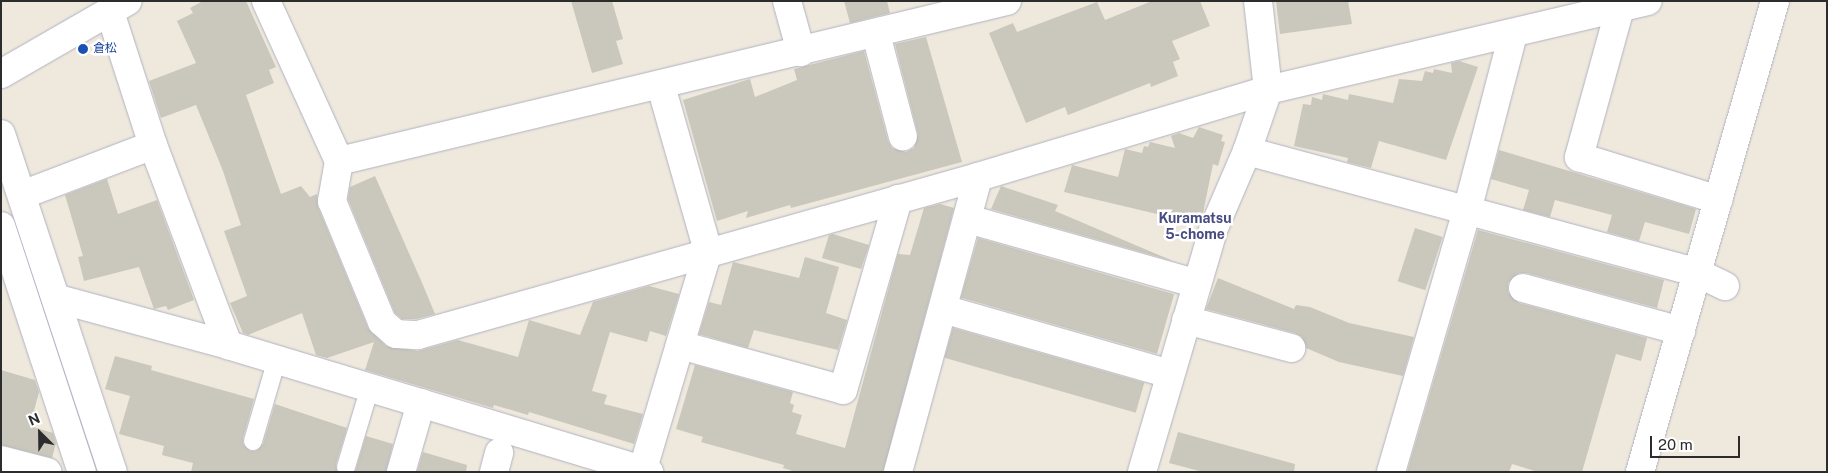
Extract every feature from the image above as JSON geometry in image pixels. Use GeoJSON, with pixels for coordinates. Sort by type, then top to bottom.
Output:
{"type":"FeatureCollection","features":[{"type":"Feature","properties":{"kind":"street"},"geometry":{"type":"LineString","coordinates":[[266,1],[339,161],[332,201],[382,322],[396,334],[418,335],[708,251],[978,177],[1268,90],[1513,35],[1648,1]]}},
{"type":"Feature","properties":{"kind":"street"},"geometry":{"type":"LineString","coordinates":[[787,1],[801,52]]}},
{"type":"Feature","properties":{"kind":"street"},"geometry":{"type":"LineString","coordinates":[[339,161],[660,86],[1007,1]]}},
{"type":"Feature","properties":{"kind":"street"},"geometry":{"type":"LineString","coordinates":[[1142,472],[1212,230],[1247,151],[1268,90],[1258,1]]}},
{"type":"Feature","properties":{"kind":"street"},"geometry":{"type":"LineString","coordinates":[[1640,472],[1775,1]]}},
{"type":"Feature","properties":{"kind":"street"},"geometry":{"type":"LineString","coordinates":[[1,74],[119,6],[153,145],[228,345]]}},
{"type":"Feature","properties":{"kind":"street"},"geometry":{"type":"LineString","coordinates":[[1620,8],[1579,157],[1719,200]]}},
{"type":"Feature","properties":{"kind":"street"},"geometry":{"type":"LineString","coordinates":[[876,34],[903,137]]}},
{"type":"Feature","properties":{"kind":"street"},"geometry":{"type":"LineString","coordinates":[[1392,472],[1467,211],[1513,35]]}},
{"type":"Feature","properties":{"kind":"street"},"geometry":{"type":"LineString","coordinates":[[58,299],[228,345],[644,471],[708,251],[660,86]]}},
{"type":"Feature","properties":{"kind":"street"},"geometry":{"type":"LineString","coordinates":[[1,134],[58,299],[113,472]]}},
{"type":"Feature","properties":{"kind":"street"},"geometry":{"type":"LineString","coordinates":[[22,195],[153,145]]}},
{"type":"Feature","properties":{"kind":"street"},"geometry":{"type":"LineString","coordinates":[[1247,151],[1698,273],[1724,286]]}},
{"type":"Feature","properties":{"kind":"street"},"geometry":{"type":"LineString","coordinates":[[898,472],[978,177]]}},
{"type":"Feature","properties":{"kind":"street"},"geometry":{"type":"LineString","coordinates":[[680,345],[843,390],[898,199]]}},
{"type":"Feature","properties":{"kind":"street"},"geometry":{"type":"LineString","coordinates":[[968,219],[1196,284]]}},
{"type":"Feature","properties":{"kind":"street"},"geometry":{"type":"LineString","coordinates":[[1,226],[82,472]]}},
{"type":"Feature","properties":{"kind":"street"},"geometry":{"type":"LineString","coordinates":[[1523,288],[1681,331]]}},
{"type":"Feature","properties":{"kind":"street"},"geometry":{"type":"LineString","coordinates":[[943,309],[1170,374]]}},
{"type":"Feature","properties":{"kind":"street"},"geometry":{"type":"LineString","coordinates":[[1186,320],[1291,348]]}},
{"type":"Feature","properties":{"kind":"street"},"geometry":{"type":"LineString","coordinates":[[401,472],[421,402]]}},
{"type":"Feature","properties":{"kind":"street"},"geometry":{"type":"LineString","coordinates":[[1,460],[47,472]]}},
{"type":"Feature","properties":{"kind":"lane"},"geometry":{"type":"LineString","coordinates":[[253,441],[277,360]]}},
{"type":"Feature","properties":{"kind":"lane"},"geometry":{"type":"LineString","coordinates":[[346,467],[370,387]]}},
{"type":"Feature","properties":{"kind":"building"},"geometry":{"type":"Polygon","coordinates":[[[203,1],[246,1],[276,67],[269,70],[274,83],[246,95],[281,194],[301,186],[310,197],[317,194],[318,207],[368,328],[386,346],[418,351],[458,340],[518,357],[529,320],[580,335],[593,302],[649,286],[679,294],[666,336],[650,331],[647,342],[610,332],[592,391],[607,395],[604,404],[643,414],[634,444],[529,412],[528,415],[494,405],[493,408],[365,370],[374,342],[327,358],[316,355],[302,313],[248,335],[243,333],[230,303],[247,296],[224,231],[241,225],[223,171],[196,105],[161,118],[149,81],[196,63],[177,21],[193,13],[190,8],[203,1]]]}},
{"type":"Feature","properties":{"kind":"building"},"geometry":{"type":"Polygon","coordinates":[[[571,1],[612,1],[623,39],[616,41],[623,64],[592,73],[571,1]]]}},
{"type":"Feature","properties":{"kind":"building"},"geometry":{"type":"Polygon","coordinates":[[[844,1],[887,1],[890,13],[850,23],[844,1]]]}},
{"type":"Feature","properties":{"kind":"building"},"geometry":{"type":"Polygon","coordinates":[[[1152,1],[1200,1],[1210,26],[1172,41],[1180,59],[1173,62],[1178,76],[1151,87],[1150,83],[1068,115],[1065,107],[1026,123],[989,33],[1013,23],[1017,32],[1097,2],[1105,20],[1152,1]]]}},
{"type":"Feature","properties":{"kind":"building"},"geometry":{"type":"Polygon","coordinates":[[[1276,1],[1348,1],[1352,24],[1280,34],[1276,1]]]}},
{"type":"Feature","properties":{"kind":"building"},"geometry":{"type":"Polygon","coordinates":[[[926,37],[962,162],[791,208],[790,205],[746,218],[748,211],[717,221],[683,100],[750,79],[755,97],[797,80],[794,69],[864,51],[888,141],[892,148],[906,152],[914,148],[918,134],[895,44],[926,37]]]}},
{"type":"Feature","properties":{"kind":"building"},"geometry":{"type":"Polygon","coordinates":[[[1459,61],[1478,67],[1446,160],[1379,141],[1371,168],[1347,162],[1348,158],[1294,146],[1303,104],[1311,105],[1312,97],[1322,100],[1323,94],[1348,100],[1349,94],[1393,103],[1399,79],[1422,81],[1425,71],[1433,73],[1434,69],[1452,73],[1451,63],[1459,61]]]}},
{"type":"Feature","properties":{"kind":"building"},"geometry":{"type":"Polygon","coordinates":[[[1199,127],[1223,135],[1221,141],[1225,142],[1218,166],[1213,164],[1203,213],[1197,212],[1195,223],[1064,192],[1072,165],[1118,177],[1125,149],[1142,153],[1144,146],[1148,147],[1150,142],[1175,148],[1171,136],[1179,133],[1193,138],[1199,127]]]}},
{"type":"Feature","properties":{"kind":"building"},"geometry":{"type":"Polygon","coordinates":[[[1499,150],[1696,209],[1689,234],[1645,222],[1639,241],[1607,232],[1612,215],[1555,200],[1550,217],[1523,210],[1529,190],[1491,179],[1499,150]]]}},
{"type":"Feature","properties":{"kind":"building"},"geometry":{"type":"Polygon","coordinates":[[[375,176],[435,314],[416,319],[402,319],[395,313],[348,199],[350,187],[375,176]]]}},
{"type":"Feature","properties":{"kind":"building"},"geometry":{"type":"Polygon","coordinates":[[[107,179],[118,214],[157,200],[194,300],[168,310],[166,306],[154,309],[139,267],[84,281],[78,257],[83,256],[65,195],[107,179]]]}},
{"type":"Feature","properties":{"kind":"building"},"geometry":{"type":"Polygon","coordinates":[[[1001,186],[1058,205],[1055,211],[1173,261],[991,209],[1001,186]]]}},
{"type":"Feature","properties":{"kind":"building"},"geometry":{"type":"Polygon","coordinates":[[[940,204],[954,208],[883,472],[796,472],[783,468],[784,465],[701,442],[703,437],[676,429],[695,365],[793,392],[790,403],[794,405],[792,412],[802,415],[796,434],[845,448],[898,254],[910,255],[924,208],[940,204]]]}},
{"type":"Feature","properties":{"kind":"building"},"geometry":{"type":"Polygon","coordinates":[[[1415,228],[1443,237],[1425,290],[1398,281],[1415,228]]]}},
{"type":"Feature","properties":{"kind":"building"},"geometry":{"type":"Polygon","coordinates":[[[1478,230],[1664,280],[1657,308],[1527,273],[1519,273],[1508,283],[1508,292],[1519,303],[1647,338],[1641,361],[1616,354],[1582,472],[1538,472],[1512,464],[1509,472],[1407,472],[1478,230]]]}},
{"type":"Feature","properties":{"kind":"building"},"geometry":{"type":"Polygon","coordinates":[[[833,234],[869,245],[861,269],[822,258],[829,235],[833,234]]]}},
{"type":"Feature","properties":{"kind":"building"},"geometry":{"type":"Polygon","coordinates":[[[978,238],[1174,294],[1157,354],[961,298],[978,238]]]}},
{"type":"Feature","properties":{"kind":"building"},"geometry":{"type":"Polygon","coordinates":[[[805,257],[839,267],[826,313],[847,320],[838,350],[754,330],[748,348],[699,334],[709,302],[721,305],[733,262],[799,278],[805,257]]]}},
{"type":"Feature","properties":{"kind":"building"},"geometry":{"type":"Polygon","coordinates":[[[1218,278],[1294,309],[1296,305],[1310,307],[1349,323],[1414,337],[1403,376],[1339,362],[1306,348],[1302,337],[1295,333],[1206,309],[1218,278]]]}},
{"type":"Feature","properties":{"kind":"building"},"geometry":{"type":"Polygon","coordinates":[[[953,328],[1144,383],[1136,413],[944,358],[953,328]]]}},
{"type":"Feature","properties":{"kind":"building"},"geometry":{"type":"Polygon","coordinates":[[[115,356],[152,366],[151,370],[254,399],[243,438],[243,444],[250,451],[256,451],[263,444],[275,404],[347,428],[336,464],[337,472],[191,472],[193,463],[162,455],[164,446],[119,434],[130,396],[105,389],[115,356]]]}},
{"type":"Feature","properties":{"kind":"building"},"geometry":{"type":"Polygon","coordinates":[[[1,370],[35,380],[39,392],[30,426],[53,433],[56,443],[52,458],[1,445],[1,370]]]}},
{"type":"Feature","properties":{"kind":"building"},"geometry":{"type":"Polygon","coordinates":[[[1178,432],[1295,464],[1294,472],[1203,472],[1169,463],[1178,432]]]}},
{"type":"Feature","properties":{"kind":"building"},"geometry":{"type":"Polygon","coordinates":[[[366,436],[393,444],[386,472],[355,472],[366,436]]]}},
{"type":"Feature","properties":{"kind":"building"},"geometry":{"type":"Polygon","coordinates":[[[423,452],[467,465],[466,472],[417,472],[423,452]]]}},
{"type":"Feature","properties":{"kind":"place","name":"倉松"},"geometry":{"type":"Point","coordinates":[83,49]}},
{"type":"Feature","properties":{"kind":"district","name":"Kuramatsu 5-chome"},"geometry":{"type":"Point","coordinates":[1195,226]}}]}
